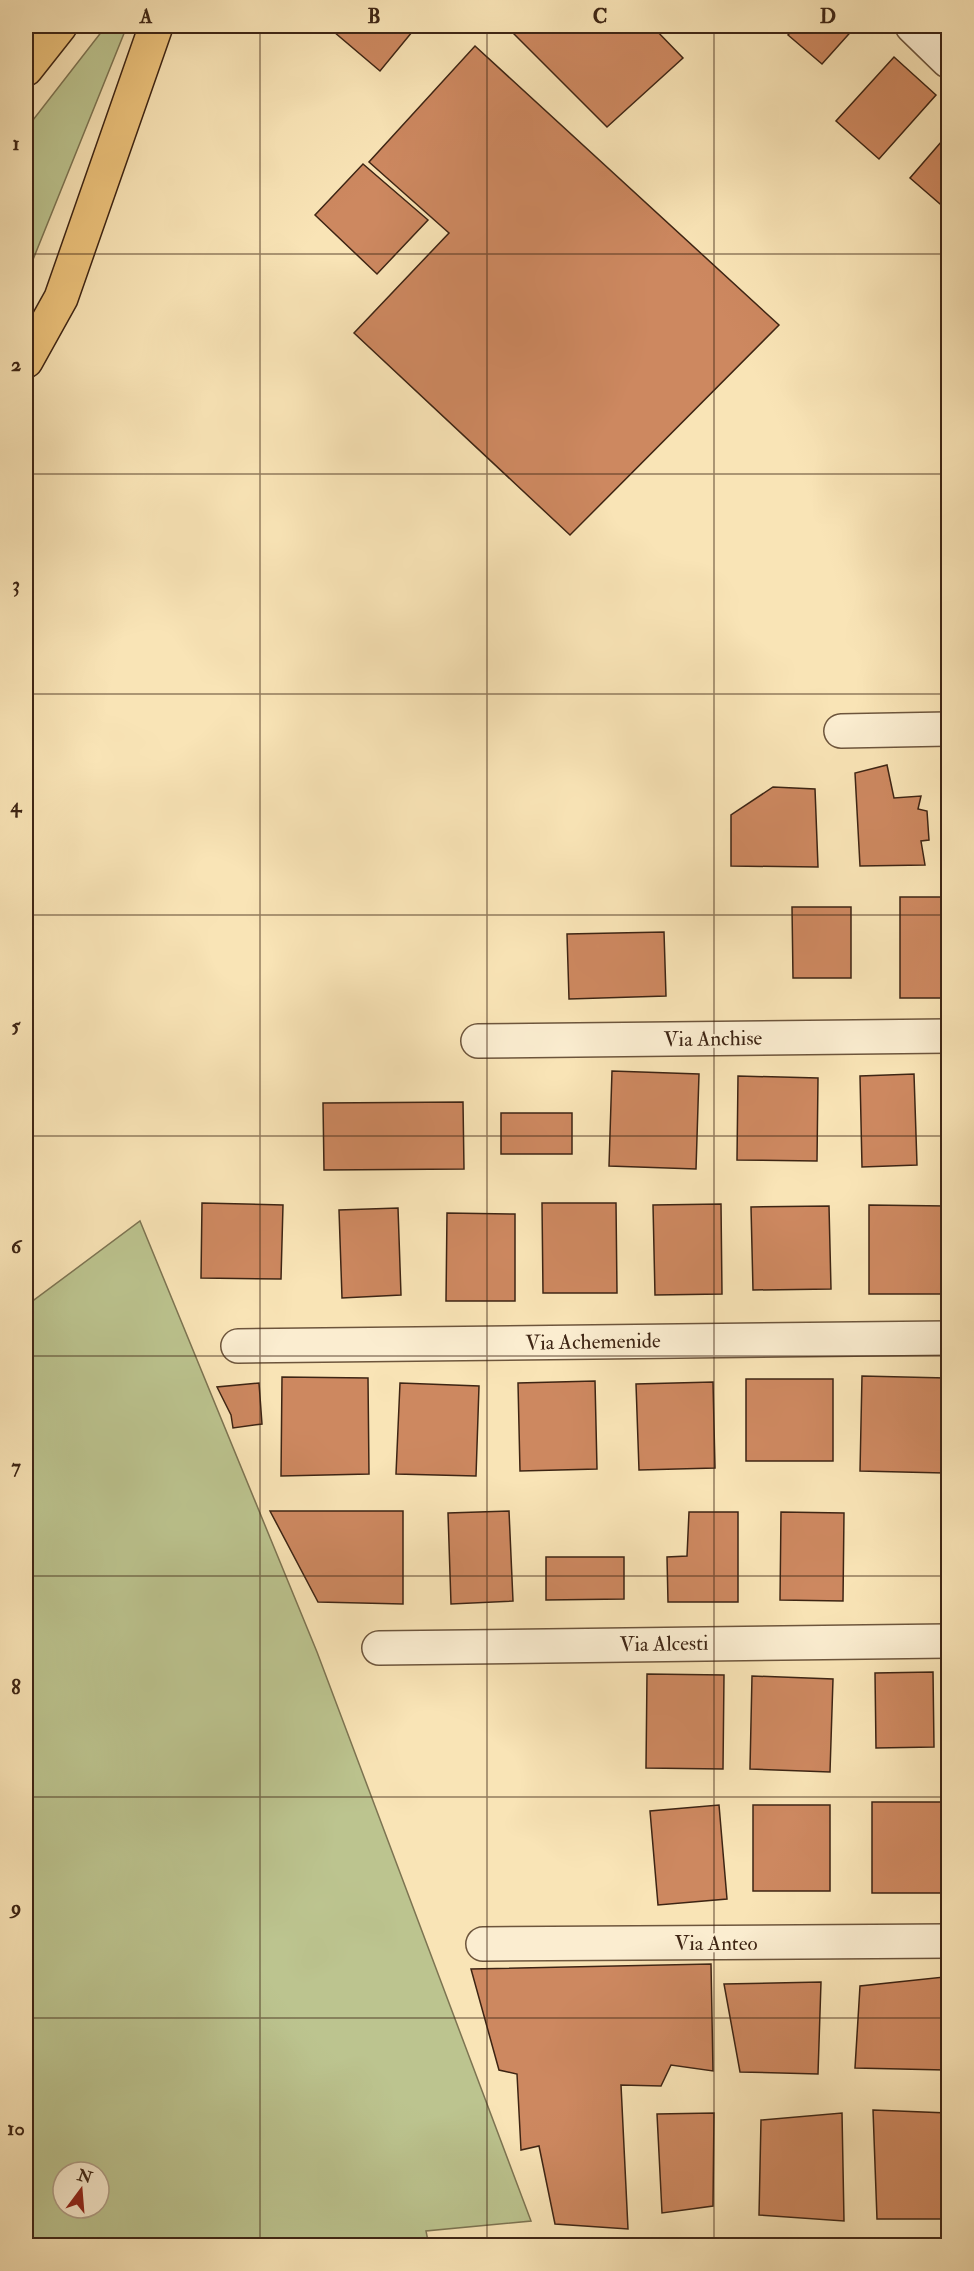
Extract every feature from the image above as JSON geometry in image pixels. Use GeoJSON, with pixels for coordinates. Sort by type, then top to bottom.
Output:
{"type":"FeatureCollection","features":[{"type":"Feature","properties":{"kind":"highway"},"geometry":{"type":"LineString","coordinates":[[26,69],[60,26]]}},
{"type":"Feature","properties":{"kind":"highway"},"geometry":{"type":"LineString","coordinates":[[26,362],[62,298],[156,26]]}},
{"type":"Feature","properties":{"kind":"street"},"geometry":{"type":"LineString","coordinates":[[912,26],[948,61]]}},
{"type":"Feature","properties":{"kind":"street"},"geometry":{"type":"LineString","coordinates":[[842,731],[948,729]]}},
{"type":"Feature","properties":{"kind":"street","name":"Via Anchise"},"geometry":{"type":"LineString","coordinates":[[478,1041],[948,1036]]}},
{"type":"Feature","properties":{"kind":"street","name":"Via Achemenide"},"geometry":{"type":"LineString","coordinates":[[238,1347],[948,1338]]}},
{"type":"Feature","properties":{"kind":"street","name":"Via Alcesti"},"geometry":{"type":"LineString","coordinates":[[379,1648],[948,1641]]}},
{"type":"Feature","properties":{"kind":"street","name":"Via Anteo"},"geometry":{"type":"LineString","coordinates":[[483,1944],[948,1941]]}},
{"type":"Feature","properties":{"kind":"green space"},"geometry":{"type":"Polygon","coordinates":[[[106,26],[127,26],[26,277],[26,129],[106,26]]]}},
{"type":"Feature","properties":{"kind":"green space"},"geometry":{"type":"Polygon","coordinates":[[[140,1221],[317,1652],[531,2221],[426,2231],[429,2246],[26,2245],[26,1306],[140,1221]]]}},
{"type":"Feature","properties":{"kind":"building"},"geometry":{"type":"Polygon","coordinates":[[[327,26],[417,26],[380,71],[327,26]]]}},
{"type":"Feature","properties":{"kind":"building"},"geometry":{"type":"Polygon","coordinates":[[[506,26],[652,26],[683,58],[607,127],[506,26]]]}},
{"type":"Feature","properties":{"kind":"building"},"geometry":{"type":"Polygon","coordinates":[[[796,26],[856,26],[822,64],[788,35],[796,26]]]}},
{"type":"Feature","properties":{"kind":"building"},"geometry":{"type":"Polygon","coordinates":[[[475,46],[779,325],[570,535],[354,333],[449,233],[369,162],[475,46]]]}},
{"type":"Feature","properties":{"kind":"building"},"geometry":{"type":"Polygon","coordinates":[[[894,57],[936,95],[879,159],[836,121],[894,57]]]}},
{"type":"Feature","properties":{"kind":"building"},"geometry":{"type":"Polygon","coordinates":[[[948,134],[948,209],[947,210],[910,178],[948,134]]]}},
{"type":"Feature","properties":{"kind":"building"},"geometry":{"type":"Polygon","coordinates":[[[363,164],[428,220],[377,274],[315,215],[363,164]]]}},
{"type":"Feature","properties":{"kind":"building"},"geometry":{"type":"Polygon","coordinates":[[[887,765],[894,798],[921,796],[918,809],[927,811],[929,840],[921,841],[925,865],[860,866],[855,773],[887,765]]]}},
{"type":"Feature","properties":{"kind":"building"},"geometry":{"type":"Polygon","coordinates":[[[773,787],[815,789],[818,867],[731,866],[731,815],[773,787]]]}},
{"type":"Feature","properties":{"kind":"building"},"geometry":{"type":"Polygon","coordinates":[[[900,897],[948,897],[948,998],[900,998],[900,897]]]}},
{"type":"Feature","properties":{"kind":"building"},"geometry":{"type":"Polygon","coordinates":[[[792,907],[851,907],[851,978],[793,978],[792,907]]]}},
{"type":"Feature","properties":{"kind":"building"},"geometry":{"type":"Polygon","coordinates":[[[664,932],[666,996],[569,999],[567,934],[664,932]]]}},
{"type":"Feature","properties":{"kind":"building"},"geometry":{"type":"Polygon","coordinates":[[[612,1071],[699,1074],[696,1169],[609,1166],[612,1071]]]}},
{"type":"Feature","properties":{"kind":"building"},"geometry":{"type":"Polygon","coordinates":[[[914,1074],[917,1165],[862,1167],[860,1076],[914,1074]]]}},
{"type":"Feature","properties":{"kind":"building"},"geometry":{"type":"Polygon","coordinates":[[[738,1076],[818,1078],[817,1161],[737,1160],[738,1076]]]}},
{"type":"Feature","properties":{"kind":"building"},"geometry":{"type":"Polygon","coordinates":[[[463,1102],[464,1169],[324,1170],[323,1103],[463,1102]]]}},
{"type":"Feature","properties":{"kind":"building"},"geometry":{"type":"Polygon","coordinates":[[[501,1113],[572,1113],[572,1154],[501,1154],[501,1113]]]}},
{"type":"Feature","properties":{"kind":"building"},"geometry":{"type":"Polygon","coordinates":[[[202,1203],[283,1205],[281,1279],[201,1278],[202,1203]]]}},
{"type":"Feature","properties":{"kind":"building"},"geometry":{"type":"Polygon","coordinates":[[[542,1203],[616,1203],[617,1293],[543,1293],[542,1203]]]}},
{"type":"Feature","properties":{"kind":"building"},"geometry":{"type":"Polygon","coordinates":[[[721,1204],[722,1294],[655,1295],[653,1205],[721,1204]]]}},
{"type":"Feature","properties":{"kind":"building"},"geometry":{"type":"Polygon","coordinates":[[[869,1205],[946,1206],[946,1294],[869,1294],[869,1205]]]}},
{"type":"Feature","properties":{"kind":"building"},"geometry":{"type":"Polygon","coordinates":[[[829,1206],[831,1289],[753,1290],[751,1207],[829,1206]]]}},
{"type":"Feature","properties":{"kind":"building"},"geometry":{"type":"Polygon","coordinates":[[[398,1208],[401,1295],[342,1298],[339,1210],[398,1208]]]}},
{"type":"Feature","properties":{"kind":"building"},"geometry":{"type":"Polygon","coordinates":[[[447,1213],[515,1214],[515,1301],[446,1301],[447,1213]]]}},
{"type":"Feature","properties":{"kind":"building"},"geometry":{"type":"Polygon","coordinates":[[[862,1376],[946,1378],[944,1473],[860,1471],[862,1376]]]}},
{"type":"Feature","properties":{"kind":"building"},"geometry":{"type":"Polygon","coordinates":[[[282,1377],[368,1378],[369,1474],[281,1476],[282,1377]]]}},
{"type":"Feature","properties":{"kind":"building"},"geometry":{"type":"Polygon","coordinates":[[[746,1379],[833,1379],[833,1461],[746,1461],[746,1379]]]}},
{"type":"Feature","properties":{"kind":"building"},"geometry":{"type":"Polygon","coordinates":[[[595,1381],[597,1469],[520,1471],[518,1383],[595,1381]]]}},
{"type":"Feature","properties":{"kind":"building"},"geometry":{"type":"Polygon","coordinates":[[[713,1382],[715,1468],[639,1470],[636,1384],[713,1382]]]}},
{"type":"Feature","properties":{"kind":"building"},"geometry":{"type":"Polygon","coordinates":[[[259,1383],[262,1424],[233,1428],[231,1415],[217,1387],[259,1383]]]}},
{"type":"Feature","properties":{"kind":"building"},"geometry":{"type":"Polygon","coordinates":[[[400,1383],[479,1386],[476,1476],[396,1474],[400,1383]]]}},
{"type":"Feature","properties":{"kind":"building"},"geometry":{"type":"Polygon","coordinates":[[[270,1511],[403,1511],[403,1604],[318,1602],[270,1511]]]}},
{"type":"Feature","properties":{"kind":"building"},"geometry":{"type":"Polygon","coordinates":[[[509,1511],[513,1601],[451,1604],[448,1513],[509,1511]]]}},
{"type":"Feature","properties":{"kind":"building"},"geometry":{"type":"Polygon","coordinates":[[[689,1512],[738,1512],[738,1602],[668,1602],[667,1557],[687,1556],[689,1512]]]}},
{"type":"Feature","properties":{"kind":"building"},"geometry":{"type":"Polygon","coordinates":[[[781,1512],[844,1513],[843,1601],[780,1600],[781,1512]]]}},
{"type":"Feature","properties":{"kind":"building"},"geometry":{"type":"Polygon","coordinates":[[[546,1557],[624,1557],[624,1599],[546,1600],[546,1557]]]}},
{"type":"Feature","properties":{"kind":"building"},"geometry":{"type":"Polygon","coordinates":[[[933,1672],[934,1747],[876,1748],[875,1673],[933,1672]]]}},
{"type":"Feature","properties":{"kind":"building"},"geometry":{"type":"Polygon","coordinates":[[[647,1674],[724,1675],[723,1769],[646,1768],[647,1674]]]}},
{"type":"Feature","properties":{"kind":"building"},"geometry":{"type":"Polygon","coordinates":[[[752,1676],[833,1679],[830,1772],[750,1769],[752,1676]]]}},
{"type":"Feature","properties":{"kind":"building"},"geometry":{"type":"Polygon","coordinates":[[[872,1802],[941,1802],[941,1893],[872,1893],[872,1802]]]}},
{"type":"Feature","properties":{"kind":"building"},"geometry":{"type":"Polygon","coordinates":[[[719,1805],[727,1899],[658,1905],[650,1811],[719,1805]]]}},
{"type":"Feature","properties":{"kind":"building"},"geometry":{"type":"Polygon","coordinates":[[[753,1805],[830,1805],[830,1891],[753,1891],[753,1805]]]}},
{"type":"Feature","properties":{"kind":"building"},"geometry":{"type":"Polygon","coordinates":[[[711,1964],[713,2071],[671,2065],[661,2086],[621,2085],[628,2229],[555,2224],[539,2146],[521,2150],[517,2074],[499,2070],[471,1969],[711,1964]]]}},
{"type":"Feature","properties":{"kind":"building"},"geometry":{"type":"Polygon","coordinates":[[[944,1977],[945,2070],[855,2068],[860,1986],[944,1977]]]}},
{"type":"Feature","properties":{"kind":"building"},"geometry":{"type":"Polygon","coordinates":[[[821,1982],[818,2074],[740,2072],[724,1984],[821,1982]]]}},
{"type":"Feature","properties":{"kind":"building"},"geometry":{"type":"Polygon","coordinates":[[[873,2110],[948,2113],[948,2219],[877,2219],[873,2110]]]}},
{"type":"Feature","properties":{"kind":"building"},"geometry":{"type":"Polygon","coordinates":[[[714,2113],[713,2206],[662,2213],[657,2114],[714,2113]]]}},
{"type":"Feature","properties":{"kind":"building"},"geometry":{"type":"Polygon","coordinates":[[[842,2113],[844,2221],[759,2215],[761,2120],[842,2113]]]}}]}
